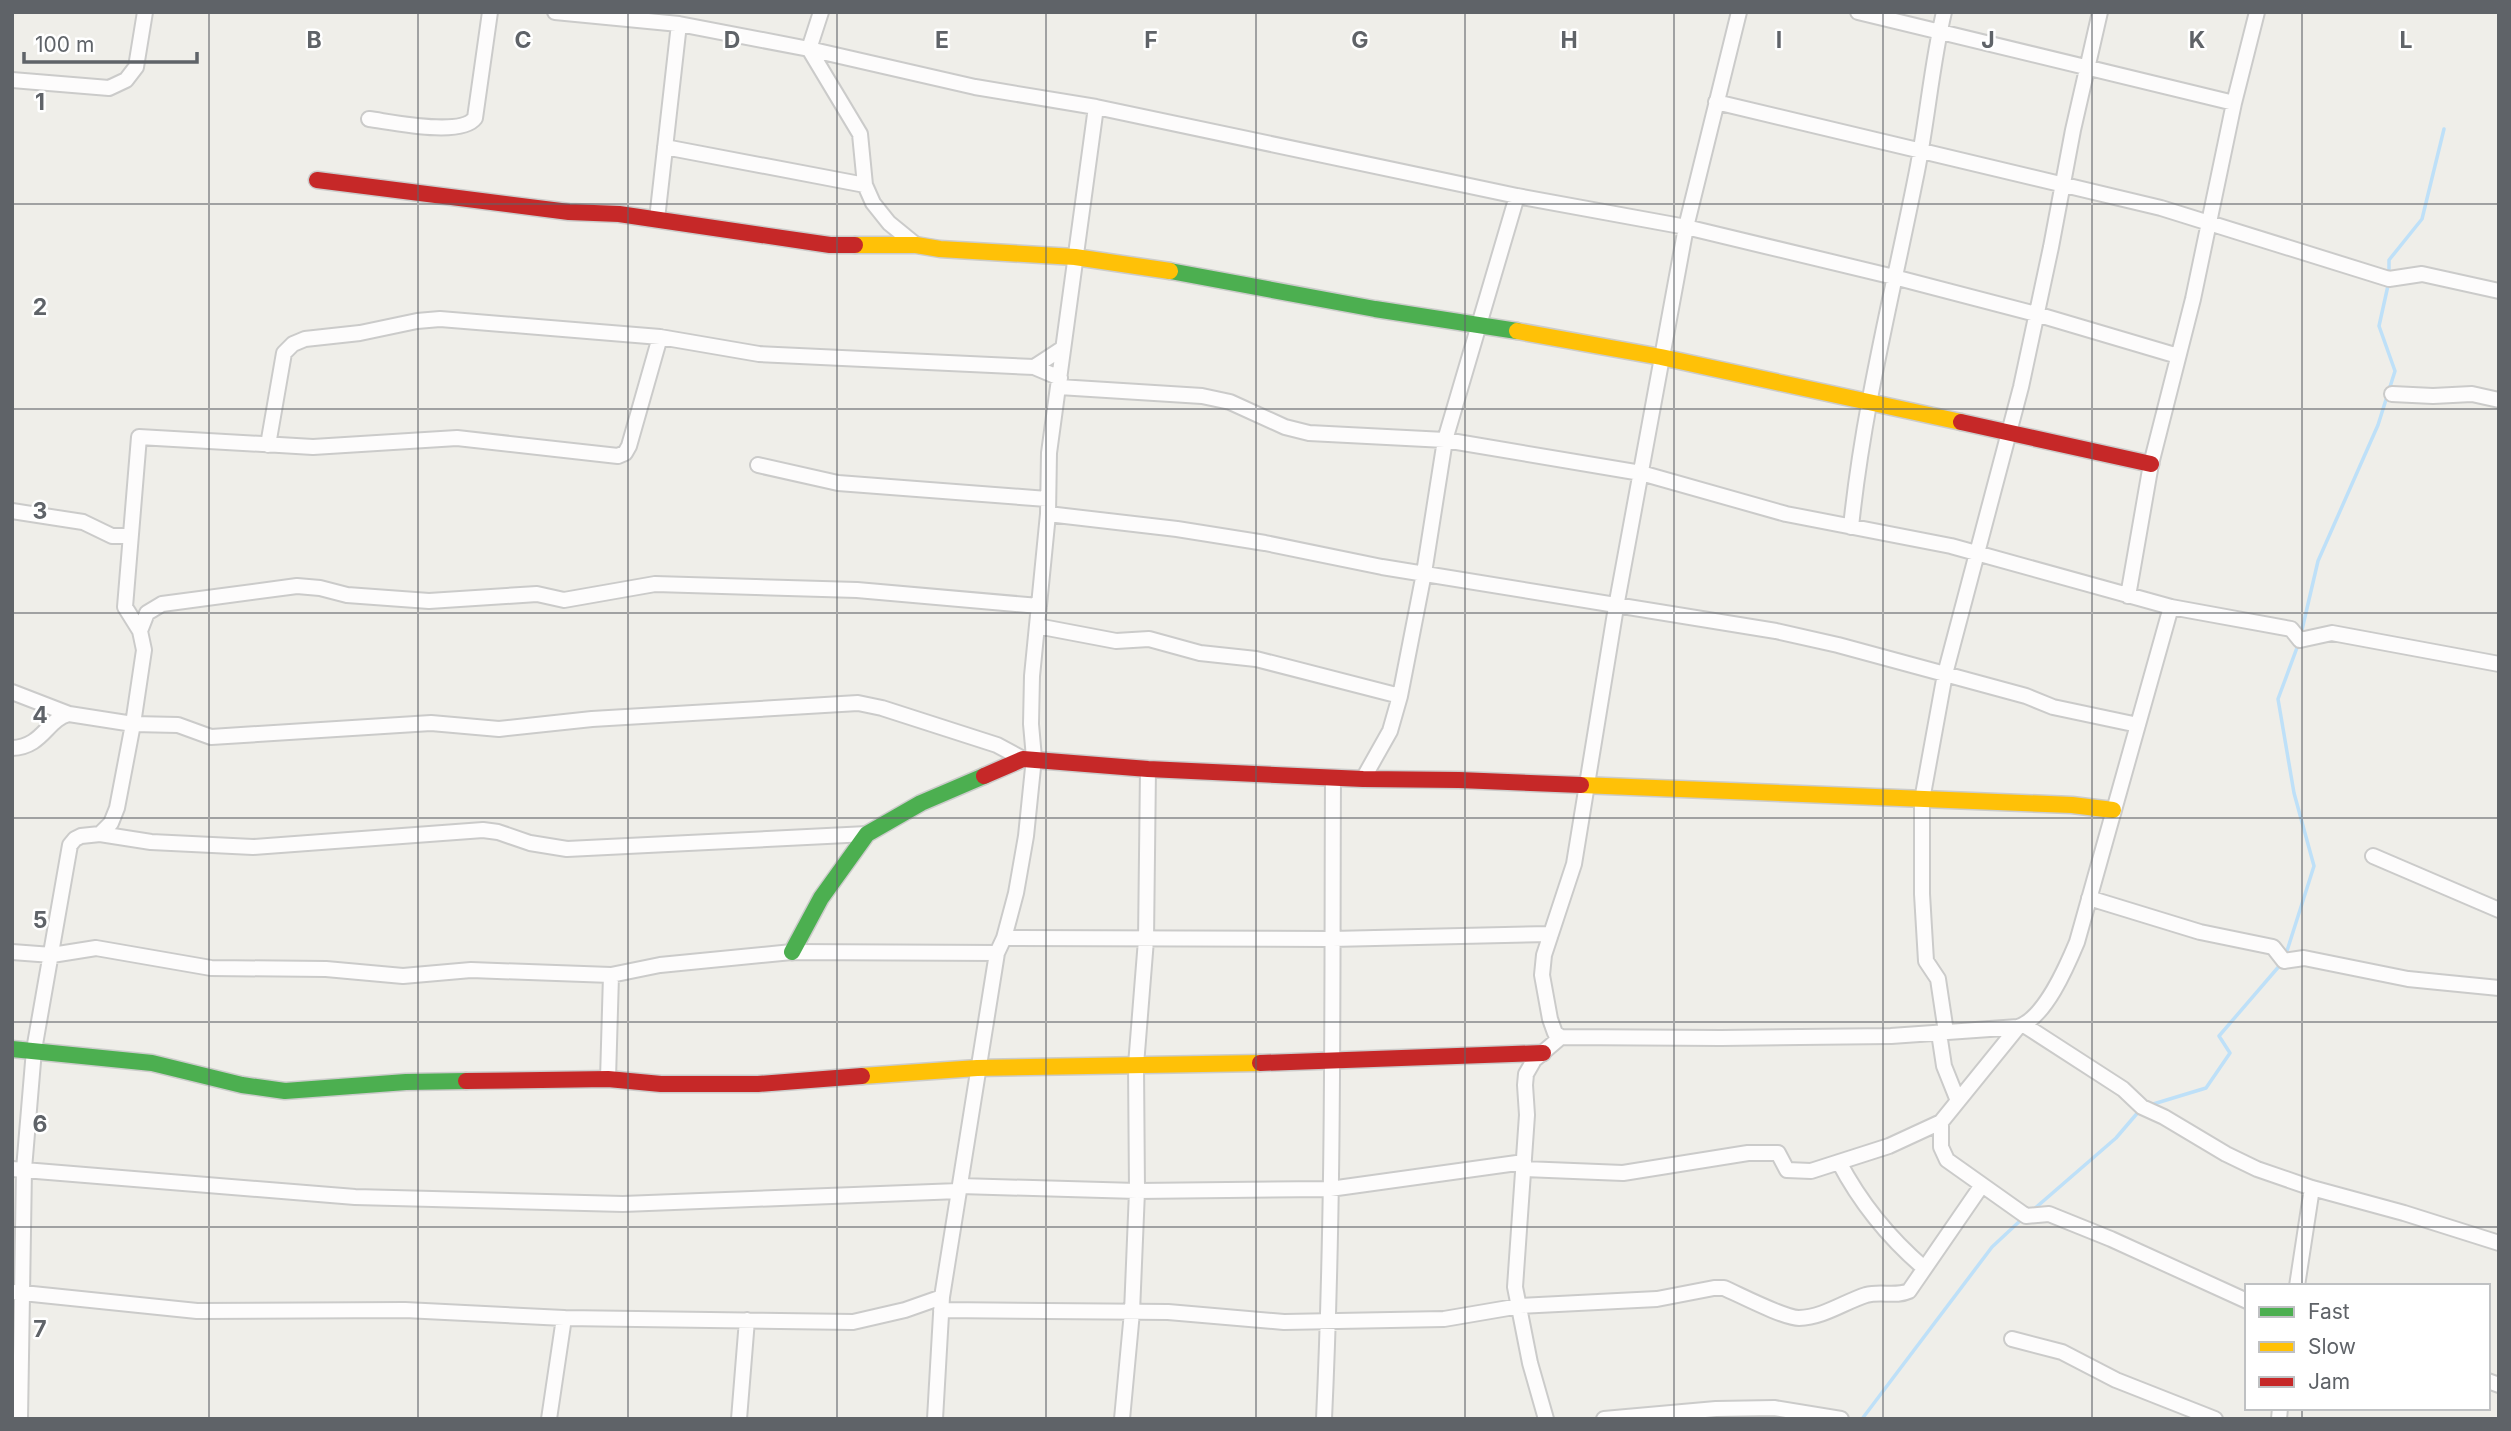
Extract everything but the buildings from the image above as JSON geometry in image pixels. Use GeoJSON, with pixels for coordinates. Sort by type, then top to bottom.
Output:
{"type":"FeatureCollection","features":[{"type":"Feature","properties":{"kind":"street"},"geometry":{"type":"LineString","coordinates":[[12,80],[109,88],[126,80],[136,66],[145,12]]}},
{"type":"Feature","properties":{"kind":"street"},"geometry":{"type":"LineString","coordinates":[[369,119],[430,127],[461,127],[471,123],[475,118],[490,12]]}},
{"type":"Feature","properties":{"kind":"street"},"geometry":{"type":"LineString","coordinates":[[555,12],[679,24],[809,49],[975,87],[1096,107],[1517,196],[1686,227],[2036,314],[2178,356]]}},
{"type":"Feature","properties":{"kind":"street"},"geometry":{"type":"LineString","coordinates":[[821,12],[809,49],[860,134],[865,186],[873,203],[916,245]]}},
{"type":"Feature","properties":{"kind":"street"},"geometry":{"type":"LineString","coordinates":[[1738,12],[1686,227],[1616,607],[1574,864],[1551,934],[1542,975],[1550,1020],[1555,1032],[1561,1037],[1891,1036],[2021,1026],[2123,1089],[2142,1107],[2257,1169],[2499,1243]]}},
{"type":"Feature","properties":{"kind":"street"},"geometry":{"type":"LineString","coordinates":[[1858,12],[2234,103]]}},
{"type":"Feature","properties":{"kind":"street"},"geometry":{"type":"LineString","coordinates":[[1851,527],[1868,402],[1921,151],[1944,12]]}},
{"type":"Feature","properties":{"kind":"street"},"geometry":{"type":"LineString","coordinates":[[1958,1101],[1944,1066],[1938,979],[1927,961],[1922,894],[1922,800],[1945,674],[2009,432],[2100,12]]}},
{"type":"Feature","properties":{"kind":"street"},"geometry":{"type":"LineString","coordinates":[[2128,596],[2151,464],[2193,299],[2234,103],[2257,12]]}},
{"type":"Feature","properties":{"kind":"street"},"geometry":{"type":"LineString","coordinates":[[657,219],[679,24]]}},
{"type":"Feature","properties":{"kind":"street"},"geometry":{"type":"LineString","coordinates":[[1716,102],[2062,184],[2209,222],[2389,279],[2422,274],[2499,291]]}},
{"type":"Feature","properties":{"kind":"street"},"geometry":{"type":"LineString","coordinates":[[935,1419],[941,1304],[977,1068],[997,953],[1004,938],[1016,892],[1027,836],[1031,700],[1048,514],[1049,453],[1096,107]]}},
{"type":"Feature","properties":{"kind":"street"},"geometry":{"type":"LineString","coordinates":[[665,147],[865,186]]}},
{"type":"Feature","properties":{"kind":"street"},"geometry":{"type":"LineString","coordinates":[[317,180],[447,198],[657,219],[830,245],[916,245],[940,249],[1074,257],[1173,271],[1375,309],[1661,357],[2151,464]]}},
{"type":"Feature","properties":{"kind":"street"},"geometry":{"type":"LineString","coordinates":[[1363,779],[1390,731],[1400,696],[1424,573],[1445,440],[1517,196]]}},
{"type":"Feature","properties":{"kind":"street"},"geometry":{"type":"LineString","coordinates":[[268,445],[284,353],[293,344],[305,339],[360,333],[417,321],[440,319],[660,337],[759,354],[1034,367],[1059,383],[1202,396],[1230,402],[1285,427],[1309,433],[1445,440],[1641,473],[1786,514],[1977,554],[2171,607],[2291,628],[2300,640],[2332,633],[2499,664]]}},
{"type":"Feature","properties":{"kind":"street"},"geometry":{"type":"LineString","coordinates":[[100,834],[111,823],[117,808],[144,650],[140,631],[125,607],[139,437],[313,447],[457,438],[618,456],[625,453],[629,446],[660,337]]}},
{"type":"Feature","properties":{"kind":"street"},"geometry":{"type":"LineString","coordinates":[[1034,367],[1063,348]]}},
{"type":"Feature","properties":{"kind":"street"},"geometry":{"type":"LineString","coordinates":[[2392,394],[2472,394],[2499,400]]}},
{"type":"Feature","properties":{"kind":"street"},"geometry":{"type":"LineString","coordinates":[[758,465],[838,483],[1047,499]]}},
{"type":"Feature","properties":{"kind":"street"},"geometry":{"type":"LineString","coordinates":[[12,511],[83,522],[112,536],[130,536]]}},
{"type":"Feature","properties":{"kind":"street"},"geometry":{"type":"LineString","coordinates":[[1048,514],[1202,533],[1616,607],[1776,631],[1838,645],[2025,696],[2053,708],[2138,725]]}},
{"type":"Feature","properties":{"kind":"street"},"geometry":{"type":"LineString","coordinates":[[140,631],[147,613],[162,604],[297,586],[320,588],[347,595],[429,601],[537,594],[564,600],[655,584],[857,590],[1039,606]]}},
{"type":"Feature","properties":{"kind":"street"},"geometry":{"type":"LineString","coordinates":[[18,1169],[169,1184],[355,1197],[623,1204],[959,1189],[1330,1189],[1524,1166],[1623,1173],[1748,1153],[1780,1154],[1786,1168],[1791,1172],[1811,1171],[1889,1146],[1941,1122],[2021,1026],[2046,1002],[2062,978],[2077,942],[2171,607]]}},
{"type":"Feature","properties":{"kind":"street"},"geometry":{"type":"LineString","coordinates":[[1037,626],[1116,640],[1149,639],[1200,653],[1256,659],[1400,696]]}},
{"type":"Feature","properties":{"kind":"street"},"geometry":{"type":"LineString","coordinates":[[12,692],[69,714],[133,724],[178,725],[211,737],[432,723],[499,729],[592,719],[858,703],[882,708],[1029,758],[1148,769],[2072,805],[2113,810]]}},
{"type":"Feature","properties":{"kind":"street"},"geometry":{"type":"LineString","coordinates":[[12,748],[22,748],[42,737],[59,718],[69,714]]}},
{"type":"Feature","properties":{"kind":"street"},"geometry":{"type":"LineString","coordinates":[[792,952],[821,898],[867,834],[921,803],[1029,758]]}},
{"type":"Feature","properties":{"kind":"street"},"geometry":{"type":"LineString","coordinates":[[1122,1419],[1132,1312],[1136,1065],[1146,940],[1148,769]]}},
{"type":"Feature","properties":{"kind":"street"},"geometry":{"type":"LineString","coordinates":[[1324,1419],[1332,1062],[1333,778]]}},
{"type":"Feature","properties":{"kind":"street"},"geometry":{"type":"LineString","coordinates":[[20,1419],[18,1169],[34,1050],[70,845],[75,839],[100,834],[151,842],[253,847],[483,830],[498,832],[530,844],[567,849],[867,834]]}},
{"type":"Feature","properties":{"kind":"street"},"geometry":{"type":"LineString","coordinates":[[2373,856],[2499,910]]}},
{"type":"Feature","properties":{"kind":"street"},"geometry":{"type":"LineString","coordinates":[[2089,898],[2200,932],[2273,947],[2284,961],[2304,958],[2408,979],[2499,988]]}},
{"type":"Feature","properties":{"kind":"street"},"geometry":{"type":"LineString","coordinates":[[1004,938],[1332,939],[1551,934]]}},
{"type":"Feature","properties":{"kind":"street"},"geometry":{"type":"LineString","coordinates":[[12,952],[52,956],[96,948],[211,968],[326,970],[403,976],[471,970],[611,975],[660,965],[792,952],[997,953]]}},
{"type":"Feature","properties":{"kind":"street"},"geometry":{"type":"LineString","coordinates":[[608,1079],[611,975]]}},
{"type":"Feature","properties":{"kind":"street"},"geometry":{"type":"LineString","coordinates":[[1546,1419],[1530,1363],[1515,1287],[1527,1115],[1526,1074],[1534,1059],[1561,1037]]}},
{"type":"Feature","properties":{"kind":"street"},"geometry":{"type":"LineString","coordinates":[[12,1049],[152,1063],[242,1085],[285,1091],[406,1083],[608,1079],[661,1084],[758,1084],[977,1068],[1332,1062],[1543,1053]]}},
{"type":"Feature","properties":{"kind":"street"},"geometry":{"type":"LineString","coordinates":[[1941,1122],[1941,1147],[1947,1160],[2026,1216],[2049,1214],[2245,1300]]}},
{"type":"Feature","properties":{"kind":"street"},"geometry":{"type":"LineString","coordinates":[[1839,1162],[1875,1220],[1900,1248],[1924,1268]]}},
{"type":"Feature","properties":{"kind":"street"},"geometry":{"type":"LineString","coordinates":[[17,1292],[197,1311],[405,1310],[564,1318],[853,1322],[941,1304],[1168,1312],[1284,1322],[1444,1319],[1520,1306],[1657,1299],[1724,1288],[1798,1318],[1842,1307],[1864,1296],[1905,1293],[1982,1185]]}},
{"type":"Feature","properties":{"kind":"street"},"geometry":{"type":"LineString","coordinates":[[2297,1284],[2312,1188]]}},
{"type":"Feature","properties":{"kind":"street"},"geometry":{"type":"LineString","coordinates":[[549,1419],[564,1318]]}},
{"type":"Feature","properties":{"kind":"street"},"geometry":{"type":"LineString","coordinates":[[739,1419],[747,1320]]}},
{"type":"Feature","properties":{"kind":"street"},"geometry":{"type":"LineString","coordinates":[[2012,1339],[2062,1352],[2116,1380],[2216,1419]]}},
{"type":"Feature","properties":{"kind":"street"},"geometry":{"type":"LineString","coordinates":[[1604,1419],[1716,1409],[1763,1408],[1841,1419]]}},
{"type":"Feature","properties":{"kind":"waterway"},"geometry":{"type":"LineString","coordinates":[[2389,273],[2389,260],[2422,219],[2444,129]]}},
{"type":"Feature","properties":{"kind":"waterway"},"geometry":{"type":"LineString","coordinates":[[2301,634],[2318,561],[2378,425],[2395,371],[2379,326],[2389,281]]}},
{"type":"Feature","properties":{"kind":"waterway"},"geometry":{"type":"LineString","coordinates":[[2286,954],[2314,866],[2294,793],[2278,699],[2298,645]]}},
{"type":"Feature","properties":{"kind":"waterway"},"geometry":{"type":"LineString","coordinates":[[2150,1105],[2206,1088],[2230,1053],[2219,1036],[2281,964]]}},
{"type":"Feature","properties":{"kind":"waterway"},"geometry":{"type":"LineString","coordinates":[[2033,1210],[2116,1138],[2140,1110]]}},
{"type":"Feature","properties":{"kind":"waterway"},"geometry":{"type":"LineString","coordinates":[[1862,1419],[1992,1247],[2022,1219]]}},
{"type":"Feature","properties":{"kind":"traffic: fast"},"geometry":{"type":"LineString","coordinates":[[1170,271],[1375,309],[1517,331]]}},
{"type":"Feature","properties":{"kind":"traffic: fast"},"geometry":{"type":"LineString","coordinates":[[792,952],[821,898],[867,834],[921,803],[984,776]]}},
{"type":"Feature","properties":{"kind":"traffic: fast"},"geometry":{"type":"LineString","coordinates":[[12,1049],[152,1063],[242,1085],[285,1091],[406,1082],[466,1081]]}},
{"type":"Feature","properties":{"kind":"traffic: slow"},"geometry":{"type":"LineString","coordinates":[[855,245],[916,245],[940,249],[1075,257],[1170,271]]}},
{"type":"Feature","properties":{"kind":"traffic: slow"},"geometry":{"type":"LineString","coordinates":[[1517,331],[1661,357],[1961,422]]}},
{"type":"Feature","properties":{"kind":"traffic: slow"},"geometry":{"type":"LineString","coordinates":[[1581,785],[2072,805],[2113,810]]}},
{"type":"Feature","properties":{"kind":"traffic: slow"},"geometry":{"type":"LineString","coordinates":[[862,1076],[977,1068],[1260,1063]]}},
{"type":"Feature","properties":{"kind":"traffic: jam"},"geometry":{"type":"LineString","coordinates":[[317,180],[569,212],[619,214],[830,245],[855,245]]}},
{"type":"Feature","properties":{"kind":"traffic: jam"},"geometry":{"type":"LineString","coordinates":[[1961,422],[2151,464]]}},
{"type":"Feature","properties":{"kind":"traffic: jam"},"geometry":{"type":"LineString","coordinates":[[984,776],[1023,759],[1148,769],[1581,785]]}},
{"type":"Feature","properties":{"kind":"traffic: jam"},"geometry":{"type":"LineString","coordinates":[[1260,1063],[1543,1053]]}},
{"type":"Feature","properties":{"kind":"traffic: jam"},"geometry":{"type":"LineString","coordinates":[[466,1081],[608,1079],[661,1084],[758,1084],[862,1076]]}}]}
